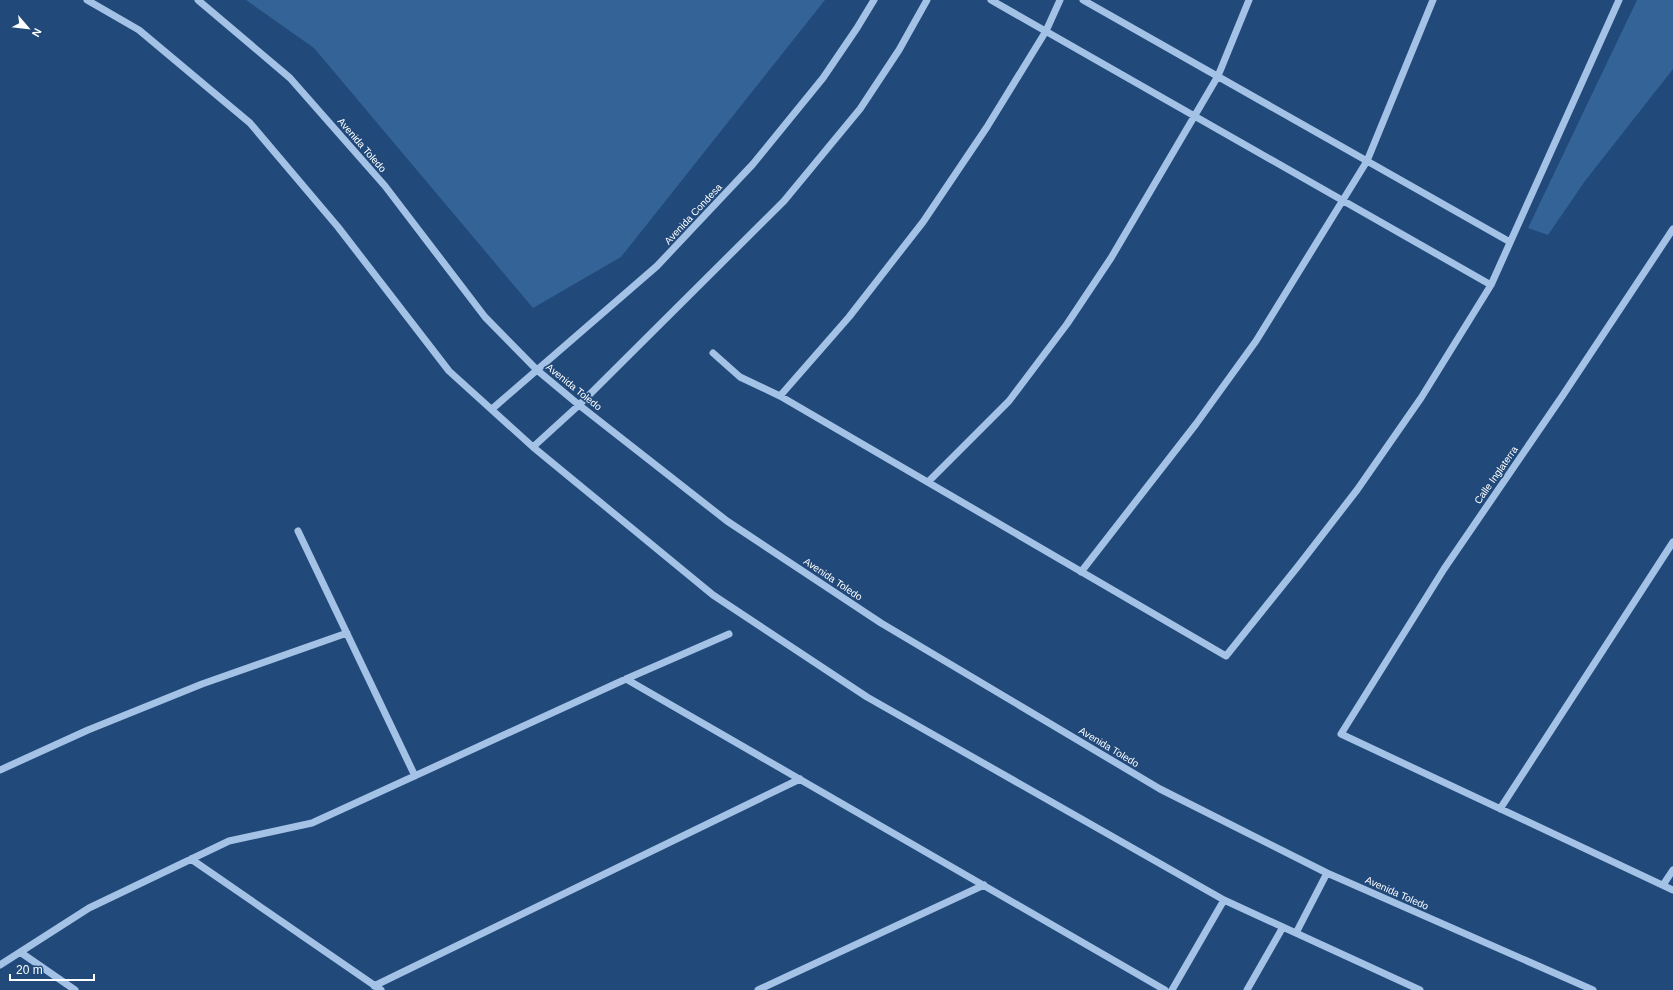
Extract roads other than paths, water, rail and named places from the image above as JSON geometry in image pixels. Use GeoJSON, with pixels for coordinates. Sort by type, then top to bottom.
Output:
{"type":"FeatureCollection","features":[{"type":"Feature","properties":{"kind":"street"},"geometry":{"type":"LineString","coordinates":[[87,0],[139,30],[250,123],[338,227],[449,371],[533,446],[713,596],[867,697],[1224,900],[1420,990]]}},
{"type":"Feature","properties":{"kind":"street","name":"Avenida Toledo"},"geometry":{"type":"LineString","coordinates":[[198,0],[290,78],[385,186],[485,317],[537,370],[579,405],[727,521],[881,623],[1160,789],[1327,873],[1593,990]]}},
{"type":"Feature","properties":{"kind":"street","name":"Avenida Condesa"},"geometry":{"type":"LineString","coordinates":[[492,409],[657,266],[753,164],[822,78],[857,28],[874,0]]}},
{"type":"Feature","properties":{"kind":"street"},"geometry":{"type":"LineString","coordinates":[[533,446],[579,405],[784,201],[860,109],[899,50],[927,0]]}},
{"type":"Feature","properties":{"kind":"street"},"geometry":{"type":"LineString","coordinates":[[991,0],[1491,285]]}},
{"type":"Feature","properties":{"kind":"street"},"geometry":{"type":"LineString","coordinates":[[780,396],[849,316],[923,222],[987,127],[1046,31],[1060,0]]}},
{"type":"Feature","properties":{"kind":"street"},"geometry":{"type":"LineString","coordinates":[[1083,0],[1510,242]]}},
{"type":"Feature","properties":{"kind":"street"},"geometry":{"type":"LineString","coordinates":[[928,482],[1009,401],[1067,324],[1111,258],[1218,76],[1249,0]]}},
{"type":"Feature","properties":{"kind":"street"},"geometry":{"type":"LineString","coordinates":[[1081,572],[1196,424],[1256,341],[1367,161],[1433,0]]}},
{"type":"Feature","properties":{"kind":"street"},"geometry":{"type":"LineString","coordinates":[[713,353],[740,377],[780,396],[1226,656],[1300,565],[1357,490],[1421,398],[1491,285],[1619,0]]}},
{"type":"Feature","properties":{"kind":"street","name":"Calle Inglaterra"},"geometry":{"type":"LineString","coordinates":[[1500,809],[1340,734],[1444,569],[1563,395],[1673,229]]}},
{"type":"Feature","properties":{"kind":"street"},"geometry":{"type":"LineString","coordinates":[[298,531],[415,776]]}},
{"type":"Feature","properties":{"kind":"street"},"geometry":{"type":"LineString","coordinates":[[1673,542],[1500,809],[1673,890]]}},
{"type":"Feature","properties":{"kind":"street"},"geometry":{"type":"LineString","coordinates":[[0,770],[88,730],[195,687],[347,633]]}},
{"type":"Feature","properties":{"kind":"street"},"geometry":{"type":"LineString","coordinates":[[0,964],[89,908],[229,841],[312,823],[626,679],[729,634]]}},
{"type":"Feature","properties":{"kind":"street"},"geometry":{"type":"LineString","coordinates":[[626,679],[1165,990]]}},
{"type":"Feature","properties":{"kind":"street"},"geometry":{"type":"LineString","coordinates":[[191,859],[378,988],[800,779]]}},
{"type":"Feature","properties":{"kind":"street"},"geometry":{"type":"LineString","coordinates":[[1663,885],[1673,870]]}},
{"type":"Feature","properties":{"kind":"street"},"geometry":{"type":"LineString","coordinates":[[1296,933],[1327,873]]}},
{"type":"Feature","properties":{"kind":"street"},"geometry":{"type":"LineString","coordinates":[[758,990],[984,885]]}},
{"type":"Feature","properties":{"kind":"street"},"geometry":{"type":"LineString","coordinates":[[1172,990],[1224,900]]}},
{"type":"Feature","properties":{"kind":"street"},"geometry":{"type":"LineString","coordinates":[[1247,990],[1282,927]]}},
{"type":"Feature","properties":{"kind":"street"},"geometry":{"type":"LineString","coordinates":[[20,952],[75,990]]}}]}
